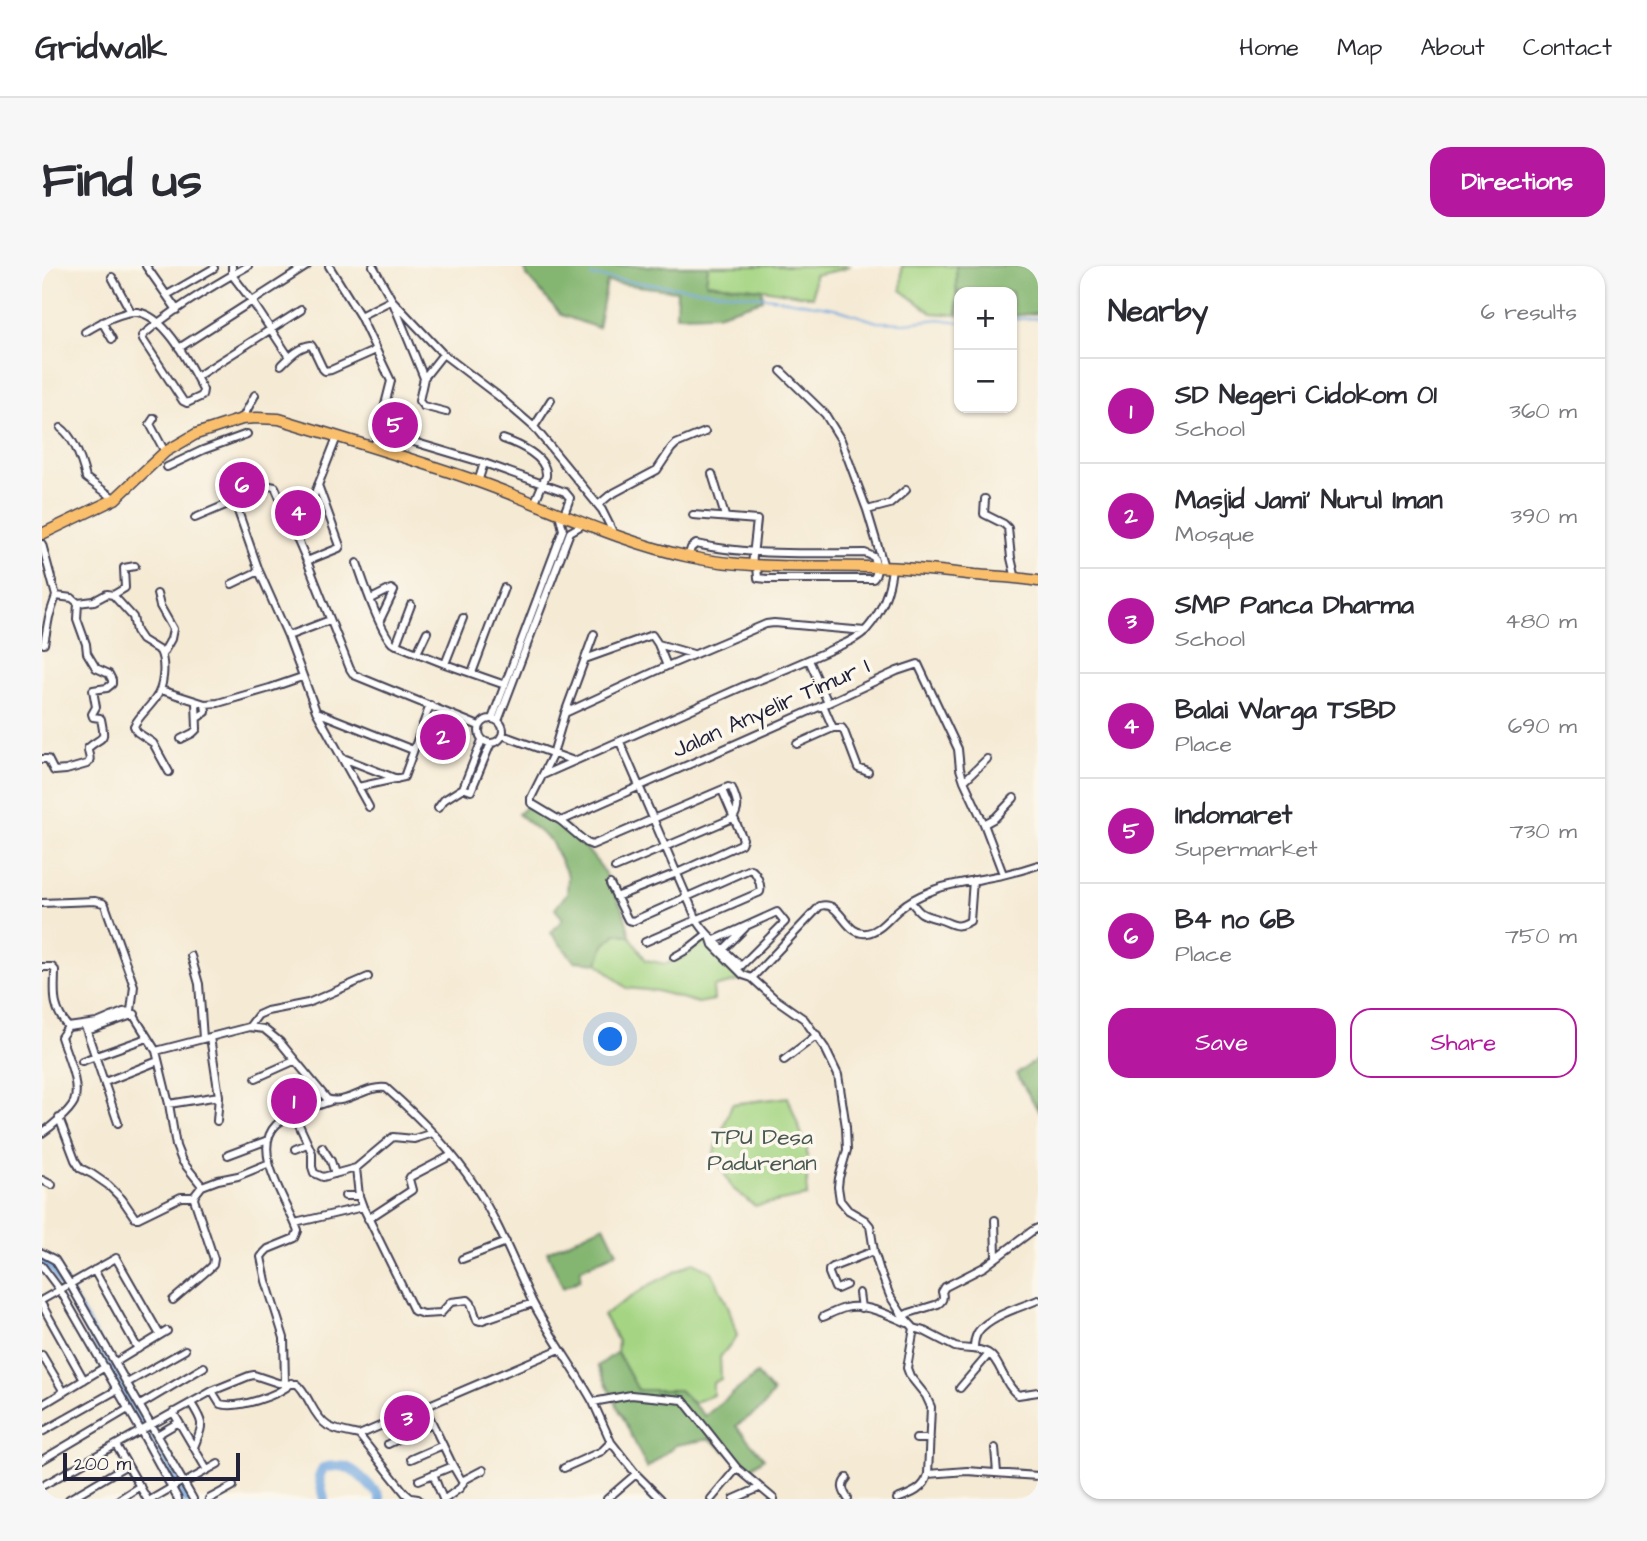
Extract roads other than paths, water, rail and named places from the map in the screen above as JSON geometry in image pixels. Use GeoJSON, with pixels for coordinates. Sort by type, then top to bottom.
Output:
{"type":"FeatureCollection","features":[{"type":"Feature","properties":{"kind":"main road"},"geometry":{"type":"LineString","coordinates":[[42,534],[115,499],[164,452],[196,434],[242,419],[279,419],[478,482],[647,546],[688,557],[754,565],[884,567],[1038,581]]}},
{"type":"Feature","properties":{"kind":"street"},"geometry":{"type":"LineString","coordinates":[[146,266],[177,310]]}},
{"type":"Feature","properties":{"kind":"street"},"geometry":{"type":"LineString","coordinates":[[232,266],[232,275],[289,357]]}},
{"type":"Feature","properties":{"kind":"street"},"geometry":{"type":"LineString","coordinates":[[85,332],[102,322],[131,312],[144,314],[159,322],[179,348],[203,390],[203,395],[184,402],[142,337],[159,322],[248,266]]}},
{"type":"Feature","properties":{"kind":"street"},"geometry":{"type":"LineString","coordinates":[[179,348],[307,266]]}},
{"type":"Feature","properties":{"kind":"street"},"geometry":{"type":"LineString","coordinates":[[329,266],[360,316],[391,381],[374,448]]}},
{"type":"Feature","properties":{"kind":"street"},"geometry":{"type":"LineString","coordinates":[[373,266],[392,300],[424,378]]}},
{"type":"Feature","properties":{"kind":"street"},"geometry":{"type":"LineString","coordinates":[[167,295],[214,268]]}},
{"type":"Feature","properties":{"kind":"street"},"geometry":{"type":"LineString","coordinates":[[112,277],[131,312]]}},
{"type":"Feature","properties":{"kind":"street"},"geometry":{"type":"LineString","coordinates":[[360,316],[392,300]]}},
{"type":"Feature","properties":{"kind":"street"},"geometry":{"type":"LineString","coordinates":[[392,300],[443,354],[534,427],[598,505],[614,534]]}},
{"type":"Feature","properties":{"kind":"street"},"geometry":{"type":"LineString","coordinates":[[196,377],[301,310]]}},
{"type":"Feature","properties":{"kind":"street"},"geometry":{"type":"LineString","coordinates":[[102,322],[112,339]]}},
{"type":"Feature","properties":{"kind":"street"},"geometry":{"type":"LineString","coordinates":[[281,365],[304,346],[311,345],[323,369],[328,371],[376,350]]}},
{"type":"Feature","properties":{"kind":"street"},"geometry":{"type":"LineString","coordinates":[[443,354],[424,378],[419,403],[446,412]]}},
{"type":"Feature","properties":{"kind":"street"},"geometry":{"type":"LineString","coordinates":[[543,775],[849,641],[865,631],[886,597],[889,589],[884,567],[867,510],[841,440],[819,407],[781,371]]}},
{"type":"Feature","properties":{"kind":"street"},"geometry":{"type":"LineString","coordinates":[[242,419],[255,395]]}},
{"type":"Feature","properties":{"kind":"street"},"geometry":{"type":"LineString","coordinates":[[534,427],[551,400]]}},
{"type":"Feature","properties":{"kind":"street"},"geometry":{"type":"LineString","coordinates":[[154,418],[150,424],[164,452]]}},
{"type":"Feature","properties":{"kind":"street"},"geometry":{"type":"LineString","coordinates":[[61,428],[73,444],[86,478],[115,499]]}},
{"type":"Feature","properties":{"kind":"street"},"geometry":{"type":"LineString","coordinates":[[377,431],[543,483],[568,494],[570,498],[561,514],[566,531],[495,720]]}},
{"type":"Feature","properties":{"kind":"street"},"geometry":{"type":"LineString","coordinates":[[598,505],[610,495],[654,472],[676,444],[705,432]]}},
{"type":"Feature","properties":{"kind":"street"},"geometry":{"type":"LineString","coordinates":[[196,434],[203,450]]}},
{"type":"Feature","properties":{"kind":"street"},"geometry":{"type":"LineString","coordinates":[[167,467],[247,434]]}},
{"type":"Feature","properties":{"kind":"street"},"geometry":{"type":"LineString","coordinates":[[297,539],[337,437]]}},
{"type":"Feature","properties":{"kind":"street"},"geometry":{"type":"LineString","coordinates":[[502,439],[514,443],[541,461],[547,471],[534,505]]}},
{"type":"Feature","properties":{"kind":"street"},"geometry":{"type":"LineString","coordinates":[[478,482],[484,463]]}},
{"type":"Feature","properties":{"kind":"street"},"geometry":{"type":"LineString","coordinates":[[225,474],[259,571],[288,636],[316,711],[369,807]]}},
{"type":"Feature","properties":{"kind":"street"},"geometry":{"type":"LineString","coordinates":[[712,474],[725,516]]}},
{"type":"Feature","properties":{"kind":"street"},"geometry":{"type":"LineString","coordinates":[[307,561],[340,547],[318,485]]}},
{"type":"Feature","properties":{"kind":"street"},"geometry":{"type":"LineString","coordinates":[[195,517],[274,486],[354,675],[479,726]]}},
{"type":"Feature","properties":{"kind":"street"},"geometry":{"type":"LineString","coordinates":[[867,510],[890,503],[906,490]]}},
{"type":"Feature","properties":{"kind":"street"},"geometry":{"type":"LineString","coordinates":[[985,499],[984,514],[1008,528],[1016,579]]}},
{"type":"Feature","properties":{"kind":"street"},"geometry":{"type":"LineString","coordinates":[[284,508],[312,501]]}},
{"type":"Feature","properties":{"kind":"street"},"geometry":{"type":"LineString","coordinates":[[693,515],[757,520],[754,565]]}},
{"type":"Feature","properties":{"kind":"street"},"geometry":{"type":"LineString","coordinates":[[495,720],[505,685],[566,531],[586,523]]}},
{"type":"Feature","properties":{"kind":"street"},"geometry":{"type":"LineString","coordinates":[[42,544],[56,596],[44,644]]}},
{"type":"Feature","properties":{"kind":"street"},"geometry":{"type":"LineString","coordinates":[[688,557],[691,548],[696,544],[753,552],[865,553],[874,557],[884,567]]}},
{"type":"Feature","properties":{"kind":"street"},"geometry":{"type":"LineString","coordinates":[[357,563],[388,639],[396,645],[505,685]]}},
{"type":"Feature","properties":{"kind":"street"},"geometry":{"type":"LineString","coordinates":[[113,595],[125,588],[124,568],[135,566]]}},
{"type":"Feature","properties":{"kind":"street"},"geometry":{"type":"LineString","coordinates":[[361,573],[367,568]]}},
{"type":"Feature","properties":{"kind":"street"},"geometry":{"type":"LineString","coordinates":[[232,584],[259,571]]}},
{"type":"Feature","properties":{"kind":"street"},"geometry":{"type":"LineString","coordinates":[[472,673],[504,588]]}},
{"type":"Feature","properties":{"kind":"street"},"geometry":{"type":"LineString","coordinates":[[371,599],[391,589],[394,591],[380,620]]}},
{"type":"Feature","properties":{"kind":"street"},"geometry":{"type":"LineString","coordinates":[[56,596],[72,598],[78,603],[93,601],[107,594],[113,595],[133,617],[136,631],[142,640],[162,655],[164,670],[160,690],[134,726],[137,732],[153,743],[169,772]]}},
{"type":"Feature","properties":{"kind":"street"},"geometry":{"type":"LineString","coordinates":[[157,594],[160,606],[173,629],[162,655]]}},
{"type":"Feature","properties":{"kind":"street"},"geometry":{"type":"LineString","coordinates":[[42,759],[48,759],[52,770],[58,772],[87,764],[90,762],[88,748],[103,736],[101,719],[93,717],[92,714],[96,707],[93,690],[108,687],[112,680],[109,674],[96,668],[89,657],[77,619],[78,603]]}},
{"type":"Feature","properties":{"kind":"street"},"geometry":{"type":"LineString","coordinates":[[396,645],[411,605]]}},
{"type":"Feature","properties":{"kind":"street"},"geometry":{"type":"LineString","coordinates":[[445,664],[463,618]]}},
{"type":"Feature","properties":{"kind":"street"},"geometry":{"type":"LineString","coordinates":[[288,636],[330,620]]}},
{"type":"Feature","properties":{"kind":"street"},"geometry":{"type":"LineString","coordinates":[[565,713],[766,624],[865,631]]}},
{"type":"Feature","properties":{"kind":"street"},"geometry":{"type":"LineString","coordinates":[[417,653],[427,632]]}},
{"type":"Feature","properties":{"kind":"street"},"geometry":{"type":"LineString","coordinates":[[594,634],[553,754],[530,802],[592,845],[730,786],[738,806],[733,818],[615,869]]}},
{"type":"Feature","properties":{"kind":"street"},"geometry":{"type":"LineString","coordinates":[[585,659],[648,635],[654,636],[667,666]]}},
{"type":"Feature","properties":{"kind":"street"},"geometry":{"type":"LineString","coordinates":[[658,644],[695,654]]}},
{"type":"Feature","properties":{"kind":"street"},"geometry":{"type":"LineString","coordinates":[[809,660],[833,728]]}},
{"type":"Feature","properties":{"kind":"street","name":"Jalan Anyelir Timur I"},"geometry":{"type":"LineString","coordinates":[[561,821],[918,664],[958,749],[964,781]]}},
{"type":"Feature","properties":{"kind":"street"},"geometry":{"type":"LineString","coordinates":[[160,690],[196,702],[218,703],[302,677]]}},
{"type":"Feature","properties":{"kind":"street"},"geometry":{"type":"LineString","coordinates":[[181,739],[196,732],[196,702]]}},
{"type":"Feature","properties":{"kind":"street"},"geometry":{"type":"LineString","coordinates":[[197,719],[206,712],[205,704]]}},
{"type":"Feature","properties":{"kind":"street"},"geometry":{"type":"LineString","coordinates":[[358,787],[404,778],[430,705]]}},
{"type":"Feature","properties":{"kind":"street"},"geometry":{"type":"LineString","coordinates":[[316,711],[413,750]]}},
{"type":"Feature","properties":{"kind":"street"},"geometry":{"type":"LineString","coordinates":[[438,808],[444,800],[463,788],[482,740],[479,726],[484,720],[495,720],[502,727],[502,735],[498,741],[491,743],[482,740]]}},
{"type":"Feature","properties":{"kind":"street"},"geometry":{"type":"LineString","coordinates":[[797,744],[833,728],[842,728],[858,768],[869,772]]}},
{"type":"Feature","properties":{"kind":"street"},"geometry":{"type":"LineString","coordinates":[[502,735],[574,761]]}},
{"type":"Feature","properties":{"kind":"street"},"geometry":{"type":"LineString","coordinates":[[620,742],[697,920],[710,937],[741,966],[785,922],[777,912],[710,937],[674,957]]}},
{"type":"Feature","properties":{"kind":"street"},"geometry":{"type":"LineString","coordinates":[[463,788],[473,790],[491,743]]}},
{"type":"Feature","properties":{"kind":"street"},"geometry":{"type":"LineString","coordinates":[[343,758],[399,779]]}},
{"type":"Feature","properties":{"kind":"street"},"geometry":{"type":"LineString","coordinates":[[987,760],[964,781],[1003,874]]}},
{"type":"Feature","properties":{"kind":"street"},"geometry":{"type":"LineString","coordinates":[[616,897],[741,844],[743,839],[722,790]]}},
{"type":"Feature","properties":{"kind":"street"},"geometry":{"type":"LineString","coordinates":[[984,824],[995,818],[1014,798]]}},
{"type":"Feature","properties":{"kind":"street"},"geometry":{"type":"LineString","coordinates":[[752,978],[820,906],[830,905],[855,931],[866,933],[875,931],[902,906],[932,890],[1038,865]]}},
{"type":"Feature","properties":{"kind":"street"},"geometry":{"type":"LineString","coordinates":[[610,884],[628,920],[631,921],[750,869],[754,871],[761,887],[760,892],[645,942]]}},
{"type":"Feature","properties":{"kind":"street"},"geometry":{"type":"LineString","coordinates":[[911,901],[927,917],[937,918],[953,926],[962,925],[970,921],[973,880]]}},
{"type":"Feature","properties":{"kind":"street"},"geometry":{"type":"LineString","coordinates":[[42,903],[95,901],[105,905],[134,986],[133,1013],[156,1051],[178,1153],[202,1186]]}},
{"type":"Feature","properties":{"kind":"street"},"geometry":{"type":"LineString","coordinates":[[724,949],[747,925]]}},
{"type":"Feature","properties":{"kind":"street"},"geometry":{"type":"LineString","coordinates":[[710,937],[713,945],[743,975],[752,978],[804,1019],[817,1035],[838,1074],[847,1150],[839,1178],[839,1196],[848,1210],[870,1226],[874,1251],[890,1296],[911,1326],[907,1368],[931,1407],[927,1480],[916,1491],[897,1499]]}},
{"type":"Feature","properties":{"kind":"street"},"geometry":{"type":"LineString","coordinates":[[191,956],[199,982],[219,1096],[217,1121]]}},
{"type":"Feature","properties":{"kind":"street"},"geometry":{"type":"LineString","coordinates":[[42,967],[52,967],[55,970],[56,1005],[68,1027],[86,1028],[123,1012],[133,1013]]}},
{"type":"Feature","properties":{"kind":"street"},"geometry":{"type":"LineString","coordinates":[[249,1027],[258,1015],[308,1003],[368,977]]}},
{"type":"Feature","properties":{"kind":"street"},"geometry":{"type":"LineString","coordinates":[[42,1133],[68,1110],[75,1099],[73,1070],[61,1037],[68,1027]]}},
{"type":"Feature","properties":{"kind":"street"},"geometry":{"type":"LineString","coordinates":[[156,1051],[249,1027],[260,1027],[280,1042],[331,1101]]}},
{"type":"Feature","properties":{"kind":"street"},"geometry":{"type":"LineString","coordinates":[[86,1028],[118,1123]]}},
{"type":"Feature","properties":{"kind":"street"},"geometry":{"type":"LineString","coordinates":[[783,1060],[817,1035]]}},
{"type":"Feature","properties":{"kind":"street"},"geometry":{"type":"LineString","coordinates":[[82,1061],[147,1038]]}},
{"type":"Feature","properties":{"kind":"street"},"geometry":{"type":"LineString","coordinates":[[105,1082],[158,1061]]}},
{"type":"Feature","properties":{"kind":"street"},"geometry":{"type":"LineString","coordinates":[[256,1078],[295,1061]]}},
{"type":"Feature","properties":{"kind":"street"},"geometry":{"type":"LineString","coordinates":[[212,1391],[220,1404],[233,1406],[270,1395],[284,1389],[288,1383],[284,1338],[265,1280],[261,1257],[268,1249],[292,1240],[298,1231],[267,1164],[268,1140],[276,1125],[331,1101],[375,1088],[386,1088],[433,1133],[476,1187],[506,1242],[533,1303],[579,1377],[611,1442],[636,1474],[662,1499]]}},
{"type":"Feature","properties":{"kind":"street"},"geometry":{"type":"LineString","coordinates":[[169,1104],[219,1096]]}},
{"type":"Feature","properties":{"kind":"street"},"geometry":{"type":"LineString","coordinates":[[295,1116],[313,1156],[314,1173],[323,1177],[356,1168],[393,1137],[414,1139],[433,1133]]}},
{"type":"Feature","properties":{"kind":"street"},"geometry":{"type":"LineString","coordinates":[[59,1118],[78,1166],[113,1189],[135,1218],[181,1197],[194,1197]]}},
{"type":"Feature","properties":{"kind":"street"},"geometry":{"type":"LineString","coordinates":[[228,1156],[268,1140]]}},
{"type":"Feature","properties":{"kind":"street"},"geometry":{"type":"LineString","coordinates":[[295,1149],[307,1144]]}},
{"type":"Feature","properties":{"kind":"street"},"geometry":{"type":"LineString","coordinates":[[322,1147],[331,1161],[334,1174]]}},
{"type":"Feature","properties":{"kind":"street"},"geometry":{"type":"LineString","coordinates":[[368,1219],[412,1190],[410,1177],[452,1155]]}},
{"type":"Feature","properties":{"kind":"street"},"geometry":{"type":"LineString","coordinates":[[194,1197],[202,1186],[267,1164]]}},
{"type":"Feature","properties":{"kind":"street"},"geometry":{"type":"LineString","coordinates":[[356,1168],[359,1196],[368,1219],[411,1307],[419,1314],[441,1312],[451,1302],[468,1300],[477,1320],[483,1321],[533,1303]]}},
{"type":"Feature","properties":{"kind":"street"},"geometry":{"type":"LineString","coordinates":[[42,1180],[52,1185]]}},
{"type":"Feature","properties":{"kind":"street"},"geometry":{"type":"LineString","coordinates":[[345,1196],[359,1196]]}},
{"type":"Feature","properties":{"kind":"street"},"geometry":{"type":"LineString","coordinates":[[173,1300],[214,1262],[194,1197]]}},
{"type":"Feature","properties":{"kind":"street"},"geometry":{"type":"LineString","coordinates":[[295,1223],[363,1207]]}},
{"type":"Feature","properties":{"kind":"street"},"geometry":{"type":"LineString","coordinates":[[995,1220],[996,1257]]}},
{"type":"Feature","properties":{"kind":"street"},"geometry":{"type":"LineString","coordinates":[[903,1316],[938,1304],[943,1298],[945,1287],[984,1267],[1038,1228]]}},
{"type":"Feature","properties":{"kind":"street"},"geometry":{"type":"LineString","coordinates":[[462,1259],[506,1242]]}},
{"type":"Feature","properties":{"kind":"street"},"geometry":{"type":"LineString","coordinates":[[846,1285],[835,1288],[829,1270],[874,1251]]}},
{"type":"Feature","properties":{"kind":"street"},"geometry":{"type":"LineString","coordinates":[[42,1253],[55,1260],[70,1284],[193,1499]]}},
{"type":"Feature","properties":{"kind":"street"},"geometry":{"type":"LineString","coordinates":[[85,1380],[42,1303],[70,1284],[117,1259],[160,1335]]}},
{"type":"Feature","properties":{"kind":"street"},"geometry":{"type":"LineString","coordinates":[[42,1266],[61,1290],[178,1499]]}},
{"type":"Feature","properties":{"kind":"street"},"geometry":{"type":"LineString","coordinates":[[94,1270],[138,1349]]}},
{"type":"Feature","properties":{"kind":"street"},"geometry":{"type":"LineString","coordinates":[[859,1293],[862,1308]]}},
{"type":"Feature","properties":{"kind":"street"},"geometry":{"type":"LineString","coordinates":[[974,1348],[974,1340],[985,1325],[1038,1300]]}},
{"type":"Feature","properties":{"kind":"street"},"geometry":{"type":"LineString","coordinates":[[823,1317],[847,1307],[874,1310],[960,1349],[974,1348],[989,1354],[1018,1395],[1038,1392]]}},
{"type":"Feature","properties":{"kind":"street"},"geometry":{"type":"LineString","coordinates":[[116,1362],[167,1331]]}},
{"type":"Feature","properties":{"kind":"street"},"geometry":{"type":"LineString","coordinates":[[42,1486],[221,1386],[254,1375],[300,1387],[324,1425],[359,1435],[560,1349]]}},
{"type":"Feature","properties":{"kind":"street"},"geometry":{"type":"LineString","coordinates":[[127,1383],[186,1350]]}},
{"type":"Feature","properties":{"kind":"street"},"geometry":{"type":"LineString","coordinates":[[960,1388],[989,1354]]}},
{"type":"Feature","properties":{"kind":"street"},"geometry":{"type":"LineString","coordinates":[[42,1355],[64,1392]]}},
{"type":"Feature","properties":{"kind":"street"},"geometry":{"type":"LineString","coordinates":[[42,1405],[105,1367]]}},
{"type":"Feature","properties":{"kind":"street"},"geometry":{"type":"LineString","coordinates":[[139,1405],[204,1367]]}},
{"type":"Feature","properties":{"kind":"street"},"geometry":{"type":"LineString","coordinates":[[42,1432],[117,1390]]}},
{"type":"Feature","properties":{"kind":"street"},"geometry":{"type":"LineString","coordinates":[[593,1402],[631,1395],[683,1400],[737,1468],[774,1499]]}},
{"type":"Feature","properties":{"kind":"street"},"geometry":{"type":"LineString","coordinates":[[191,1403],[201,1418],[202,1427],[194,1447]]}},
{"type":"Feature","properties":{"kind":"street"},"geometry":{"type":"LineString","coordinates":[[424,1406],[463,1485],[444,1499],[433,1474]]}},
{"type":"Feature","properties":{"kind":"street"},"geometry":{"type":"LineString","coordinates":[[42,1460],[128,1409]]}},
{"type":"Feature","properties":{"kind":"street"},"geometry":{"type":"LineString","coordinates":[[173,1412],[207,1470]]}},
{"type":"Feature","properties":{"kind":"street"},"geometry":{"type":"LineString","coordinates":[[157,1435],[179,1422]]}},
{"type":"Feature","properties":{"kind":"street"},"geometry":{"type":"LineString","coordinates":[[388,1444],[432,1423]]}},
{"type":"Feature","properties":{"kind":"street"},"geometry":{"type":"LineString","coordinates":[[359,1435],[405,1493],[418,1499]]}},
{"type":"Feature","properties":{"kind":"street"},"geometry":{"type":"LineString","coordinates":[[916,1439],[930,1439]]}},
{"type":"Feature","properties":{"kind":"street"},"geometry":{"type":"LineString","coordinates":[[564,1468],[602,1451],[611,1442]]}},
{"type":"Feature","properties":{"kind":"street"},"geometry":{"type":"LineString","coordinates":[[116,1445],[147,1499]]}},
{"type":"Feature","properties":{"kind":"street"},"geometry":{"type":"LineString","coordinates":[[411,1459],[443,1445]]}},
{"type":"Feature","properties":{"kind":"street"},"geometry":{"type":"LineString","coordinates":[[995,1448],[997,1473]]}},
{"type":"Feature","properties":{"kind":"street"},"geometry":{"type":"LineString","coordinates":[[152,1499],[218,1464]]}},
{"type":"Feature","properties":{"kind":"street"},"geometry":{"type":"LineString","coordinates":[[69,1499],[127,1465]]}},
{"type":"Feature","properties":{"kind":"street"},"geometry":{"type":"LineString","coordinates":[[419,1480],[453,1466]]}},
{"type":"Feature","properties":{"kind":"street"},"geometry":{"type":"LineString","coordinates":[[711,1499],[737,1468]]}},
{"type":"Feature","properties":{"kind":"street"},"geometry":{"type":"LineString","coordinates":[[462,1480],[482,1470]]}},
{"type":"Feature","properties":{"kind":"street"},"geometry":{"type":"LineString","coordinates":[[928,1474],[967,1471],[1038,1476]]}},
{"type":"Feature","properties":{"kind":"street"},"geometry":{"type":"LineString","coordinates":[[607,1499],[636,1474]]}},
{"type":"Feature","properties":{"kind":"street"},"geometry":{"type":"LineString","coordinates":[[848,1478],[842,1486],[848,1499]]}},
{"type":"Feature","properties":{"kind":"street"},"geometry":{"type":"LineString","coordinates":[[125,1497],[140,1486]]}},
{"type":"Feature","properties":{"kind":"street"},"geometry":{"type":"LineString","coordinates":[[209,1499],[233,1486]]}},
{"type":"Feature","properties":{"kind":"street"},"geometry":{"type":"LineString","coordinates":[[734,1499],[759,1488]]}},
{"type":"Feature","properties":{"kind":"waterway"},"geometry":{"type":"LineString","coordinates":[[591,276],[773,298],[834,308],[877,322],[905,323],[939,319],[954,321]]}},
{"type":"Feature","properties":{"kind":"waterway"},"geometry":{"type":"LineString","coordinates":[[1017,319],[1038,318]]}},
{"type":"Feature","properties":{"kind":"waterway"},"geometry":{"type":"LineString","coordinates":[[42,1260],[54,1269],[186,1499]]}},
{"type":"Feature","properties":{"kind":"waterway"},"geometry":{"type":"LineString","coordinates":[[324,1499],[319,1477],[323,1468],[333,1466],[354,1471],[380,1499]]}},
{"type":"Feature","properties":{"kind":"place","name":"Indomaret"},"geometry":{"type":"Point","coordinates":[395,425]}},
{"type":"Feature","properties":{"kind":"place","name":"B4 no 6B"},"geometry":{"type":"Point","coordinates":[242,485]}},
{"type":"Feature","properties":{"kind":"place","name":"Balai Warga TSBD"},"geometry":{"type":"Point","coordinates":[298,513]}},
{"type":"Feature","properties":{"kind":"place","name":"Masjid Jami' Nurul Iman"},"geometry":{"type":"Point","coordinates":[443,737]}},
{"type":"Feature","properties":{"kind":"place","name":"SD Negeri Cidokom 01"},"geometry":{"type":"Point","coordinates":[294,1101]}},
{"type":"Feature","properties":{"kind":"place","name":"SMP Panca Dharma"},"geometry":{"type":"Point","coordinates":[407,1418]}},
{"type":"Feature","properties":{"kind":"park label","name":"TPU Desa Padurenan"},"geometry":{"type":"Point","coordinates":[762,1150]}}]}
